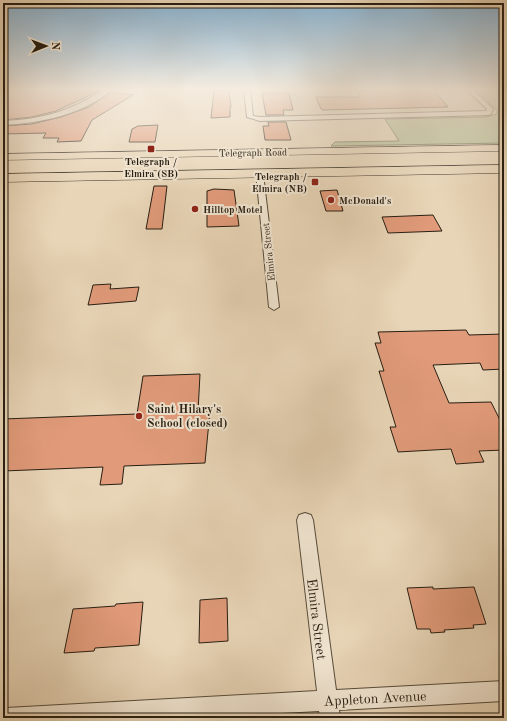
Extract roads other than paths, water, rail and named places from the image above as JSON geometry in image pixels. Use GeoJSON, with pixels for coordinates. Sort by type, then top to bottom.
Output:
{"type":"FeatureCollection","features":[{"type":"Feature","properties":{"kind":"main road","name":"Telegraph Road"},"geometry":{"type":"LineString","coordinates":[[3,157],[504,148]]}},
{"type":"Feature","properties":{"kind":"main road"},"geometry":{"type":"LineString","coordinates":[[259,174],[255,163],[258,159],[266,157],[425,154],[504,148]]}},
{"type":"Feature","properties":{"kind":"main road"},"geometry":{"type":"LineString","coordinates":[[24,178],[36,173],[62,171],[175,169],[194,164],[195,161],[193,158],[186,154]]}},
{"type":"Feature","properties":{"kind":"main road","name":"Telegraph Road"},"geometry":{"type":"LineString","coordinates":[[3,178],[504,169]]}},
{"type":"Feature","properties":{"kind":"street","name":"Elmira Street"},"geometry":{"type":"LineString","coordinates":[[259,174],[274,307]]}},
{"type":"Feature","properties":{"kind":"street","name":"Elmira Street"},"geometry":{"type":"LineString","coordinates":[[304,520],[329,709]]}},
{"type":"Feature","properties":{"kind":"street","name":"Appleton Avenue"},"geometry":{"type":"LineString","coordinates":[[6,718],[329,709],[504,690]]}},
{"type":"Feature","properties":{"kind":"place","name":"Telegraph / Elmira (SB)"},"geometry":{"type":"Point","coordinates":[151,149]}},
{"type":"Feature","properties":{"kind":"place","name":"Telegraph / Elmira (NB)"},"geometry":{"type":"Point","coordinates":[315,182]}},
{"type":"Feature","properties":{"kind":"place","name":"McDonald's"},"geometry":{"type":"Point","coordinates":[331,200]}},
{"type":"Feature","properties":{"kind":"place","name":"Hilltop Motel"},"geometry":{"type":"Point","coordinates":[195,209]}},
{"type":"Feature","properties":{"kind":"place","name":"Saint Hilary's School (closed)"},"geometry":{"type":"Point","coordinates":[139,416]}}]}
